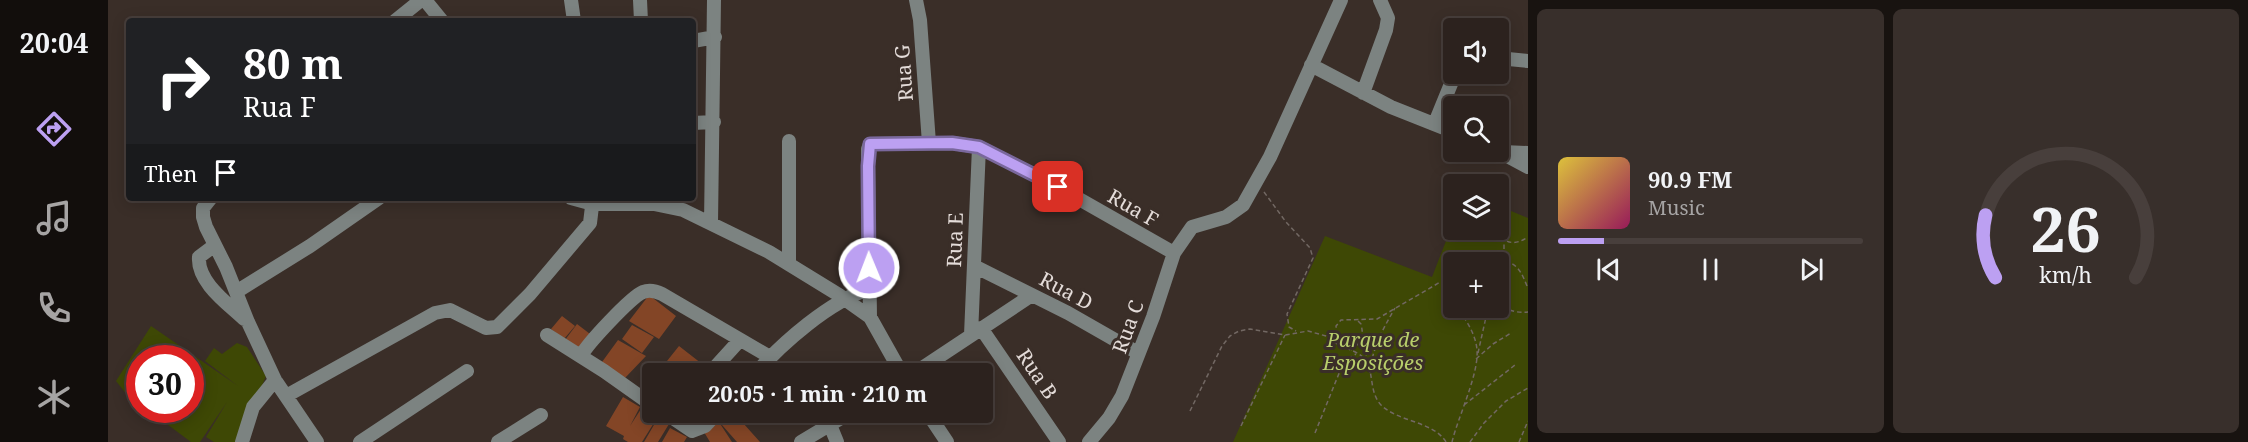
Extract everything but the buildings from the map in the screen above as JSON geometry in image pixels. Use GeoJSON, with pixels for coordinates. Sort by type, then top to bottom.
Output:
{"type":"FeatureCollection","features":[{"type":"Feature","properties":{"kind":"street"},"geometry":{"type":"LineString","coordinates":[[399,18],[423,0],[439,18]]}},
{"type":"Feature","properties":{"kind":"street"},"geometry":{"type":"LineString","coordinates":[[572,0],[574,18]]}},
{"type":"Feature","properties":{"kind":"street"},"geometry":{"type":"LineString","coordinates":[[640,0],[641,18]]}},
{"type":"Feature","properties":{"kind":"street"},"geometry":{"type":"LineString","coordinates":[[711,223],[714,0]]}},
{"type":"Feature","properties":{"kind":"street","name":"Rua G"},"geometry":{"type":"LineString","coordinates":[[916,0],[920,20],[929,143]]}},
{"type":"Feature","properties":{"kind":"street"},"geometry":{"type":"LineString","coordinates":[[1257,181],[1341,0]]}},
{"type":"Feature","properties":{"kind":"street"},"geometry":{"type":"LineString","coordinates":[[1363,93],[1386,30],[1388,18],[1380,0]]}},
{"type":"Feature","properties":{"kind":"street"},"geometry":{"type":"LineString","coordinates":[[696,40],[715,37]]}},
{"type":"Feature","properties":{"kind":"street"},"geometry":{"type":"LineString","coordinates":[[1509,59],[1528,61]]}},
{"type":"Feature","properties":{"kind":"street"},"geometry":{"type":"LineString","coordinates":[[1311,65],[1392,107],[1443,127]]}},
{"type":"Feature","properties":{"kind":"street"},"geometry":{"type":"LineString","coordinates":[[1435,123],[1451,84]]}},
{"type":"Feature","properties":{"kind":"street"},"geometry":{"type":"LineString","coordinates":[[696,123],[714,122]]}},
{"type":"Feature","properties":{"kind":"street"},"geometry":{"type":"LineString","coordinates":[[789,141],[789,264]]}},
{"type":"Feature","properties":{"kind":"street","name":"Rua F"},"geometry":{"type":"LineString","coordinates":[[869,290],[868,158],[870,144],[952,143],[979,147],[1058,187],[1174,254]]}},
{"type":"Feature","properties":{"kind":"street","name":"Rua E"},"geometry":{"type":"LineString","coordinates":[[976,331],[974,266],[979,147]]}},
{"type":"Feature","properties":{"kind":"street"},"geometry":{"type":"LineString","coordinates":[[1509,152],[1528,153]]}},
{"type":"Feature","properties":{"kind":"street"},"geometry":{"type":"LineString","coordinates":[[1509,157],[1528,167]]}},
{"type":"Feature","properties":{"kind":"street","name":"Rua C"},"geometry":{"type":"LineString","coordinates":[[1089,442],[1109,418],[1122,396],[1153,317],[1174,254],[1190,229],[1234,212],[1243,205],[1257,181]]}},
{"type":"Feature","properties":{"kind":"street"},"geometry":{"type":"LineString","coordinates":[[208,201],[203,217],[248,322],[275,380],[317,442]]}},
{"type":"Feature","properties":{"kind":"street"},"geometry":{"type":"LineString","coordinates":[[236,292],[310,246],[375,201]]}},
{"type":"Feature","properties":{"kind":"street"},"geometry":{"type":"LineString","coordinates":[[286,396],[435,313],[454,311],[486,328],[497,327],[530,294],[590,224],[593,201],[654,204],[683,210],[789,264],[845,298],[870,317],[896,363]]}},
{"type":"Feature","properties":{"kind":"street"},"geometry":{"type":"LineString","coordinates":[[215,245],[199,256],[199,269],[213,289],[248,322]]}},
{"type":"Feature","properties":{"kind":"street","name":"Rua D"},"geometry":{"type":"LineString","coordinates":[[974,266],[1138,353]]}},
{"type":"Feature","properties":{"kind":"street"},"geometry":{"type":"LineString","coordinates":[[765,363],[845,298],[869,290],[870,317]]}},
{"type":"Feature","properties":{"kind":"street"},"geometry":{"type":"LineString","coordinates":[[581,356],[615,316],[645,291],[662,294],[770,357]]}},
{"type":"Feature","properties":{"kind":"street"},"geometry":{"type":"LineString","coordinates":[[929,363],[1032,295]]}},
{"type":"Feature","properties":{"kind":"street","name":"Rua B"},"geometry":{"type":"LineString","coordinates":[[976,331],[1059,442]]}},
{"type":"Feature","properties":{"kind":"street"},"geometry":{"type":"LineString","coordinates":[[547,335],[642,398]]}},
{"type":"Feature","properties":{"kind":"street"},"geometry":{"type":"LineString","coordinates":[[719,363],[739,341]]}},
{"type":"Feature","properties":{"kind":"street"},"geometry":{"type":"LineString","coordinates":[[360,442],[467,371]]}},
{"type":"Feature","properties":{"kind":"street"},"geometry":{"type":"LineString","coordinates":[[242,442],[253,407],[275,380]]}},
{"type":"Feature","properties":{"kind":"street"},"geometry":{"type":"LineString","coordinates":[[498,442],[541,415]]}},
{"type":"Feature","properties":{"kind":"street"},"geometry":{"type":"LineString","coordinates":[[681,423],[692,431],[708,423]]}},
{"type":"Feature","properties":{"kind":"street"},"geometry":{"type":"LineString","coordinates":[[801,442],[833,423]]}},
{"type":"Feature","properties":{"kind":"street"},"geometry":{"type":"LineString","coordinates":[[934,423],[947,442]]}},
{"type":"Feature","properties":{"kind":"street"},"geometry":{"type":"LineString","coordinates":[[830,425],[837,442]]}},
{"type":"Feature","properties":{"kind":"path"},"geometry":{"type":"LineString","coordinates":[[1257,181],[1286,222],[1310,248],[1313,258],[1287,314],[1289,327],[1298,332]]}},
{"type":"Feature","properties":{"kind":"path"},"geometry":{"type":"LineString","coordinates":[[1503,252],[1506,246],[1504,241],[1518,244],[1528,237]]}},
{"type":"Feature","properties":{"kind":"path"},"geometry":{"type":"LineString","coordinates":[[1509,263],[1519,269],[1528,288]]}},
{"type":"Feature","properties":{"kind":"path"},"geometry":{"type":"LineString","coordinates":[[1338,344],[1336,326],[1341,320],[1377,319],[1443,280]]}},
{"type":"Feature","properties":{"kind":"path"},"geometry":{"type":"LineString","coordinates":[[1370,375],[1373,354],[1381,332],[1395,308]]}},
{"type":"Feature","properties":{"kind":"path"},"geometry":{"type":"LineString","coordinates":[[1509,310],[1528,312]]}},
{"type":"Feature","properties":{"kind":"path"},"geometry":{"type":"LineString","coordinates":[[1463,318],[1472,332],[1477,351],[1476,359]]}},
{"type":"Feature","properties":{"kind":"path"},"geometry":{"type":"LineString","coordinates":[[1452,442],[1469,388],[1486,318]]}},
{"type":"Feature","properties":{"kind":"path"},"geometry":{"type":"LineString","coordinates":[[1357,320],[1361,324],[1366,342],[1367,361],[1374,393],[1381,405],[1436,433],[1446,442]]}},
{"type":"Feature","properties":{"kind":"path"},"geometry":{"type":"LineString","coordinates":[[1190,411],[1222,346],[1230,336],[1239,331],[1250,329],[1285,334],[1308,332],[1326,336],[1367,361]]}},
{"type":"Feature","properties":{"kind":"path"},"geometry":{"type":"LineString","coordinates":[[1351,351],[1361,344],[1363,332]]}},
{"type":"Feature","properties":{"kind":"path"},"geometry":{"type":"LineString","coordinates":[[1476,359],[1493,344],[1511,333]]}},
{"type":"Feature","properties":{"kind":"path"},"geometry":{"type":"LineString","coordinates":[[1241,426],[1285,334]]}},
{"type":"Feature","properties":{"kind":"path"},"geometry":{"type":"LineString","coordinates":[[1315,433],[1344,361],[1357,353]]}},
{"type":"Feature","properties":{"kind":"path"},"geometry":{"type":"LineString","coordinates":[[1463,406],[1515,365]]}},
{"type":"Feature","properties":{"kind":"path"},"geometry":{"type":"LineString","coordinates":[[1470,442],[1484,423],[1506,402],[1528,388]]}},
{"type":"Feature","properties":{"kind":"path"},"geometry":{"type":"LineString","coordinates":[[1519,442],[1528,421]]}},
{"type":"Feature","properties":{"kind":"green space","name":"Parque de Esposições"},"geometry":{"type":"Polygon","coordinates":[[[1509,210],[1528,218],[1528,442],[1233,442],[1325,236],[1432,277],[1446,240],[1509,240],[1509,210]]]}},
{"type":"Feature","properties":{"kind":"green space"},"geometry":{"type":"Polygon","coordinates":[[[151,326],[179,345],[139,345],[151,326]]]}},
{"type":"Feature","properties":{"kind":"green space"},"geometry":{"type":"Polygon","coordinates":[[[237,343],[247,347],[266,376],[238,442],[214,442],[206,437],[227,402],[200,442],[191,442],[165,423],[204,423],[204,363],[238,386],[205,361],[214,348],[222,354],[237,343]]]}},
{"type":"Feature","properties":{"kind":"green space"},"geometry":{"type":"Polygon","coordinates":[[[126,365],[126,394],[116,381],[126,365]]]}},
{"type":"Feature","properties":{"kind":"route"},"geometry":{"type":"LineString","coordinates":[[869,268],[868,149],[870,144],[952,143],[979,147],[1058,187]]}}]}
